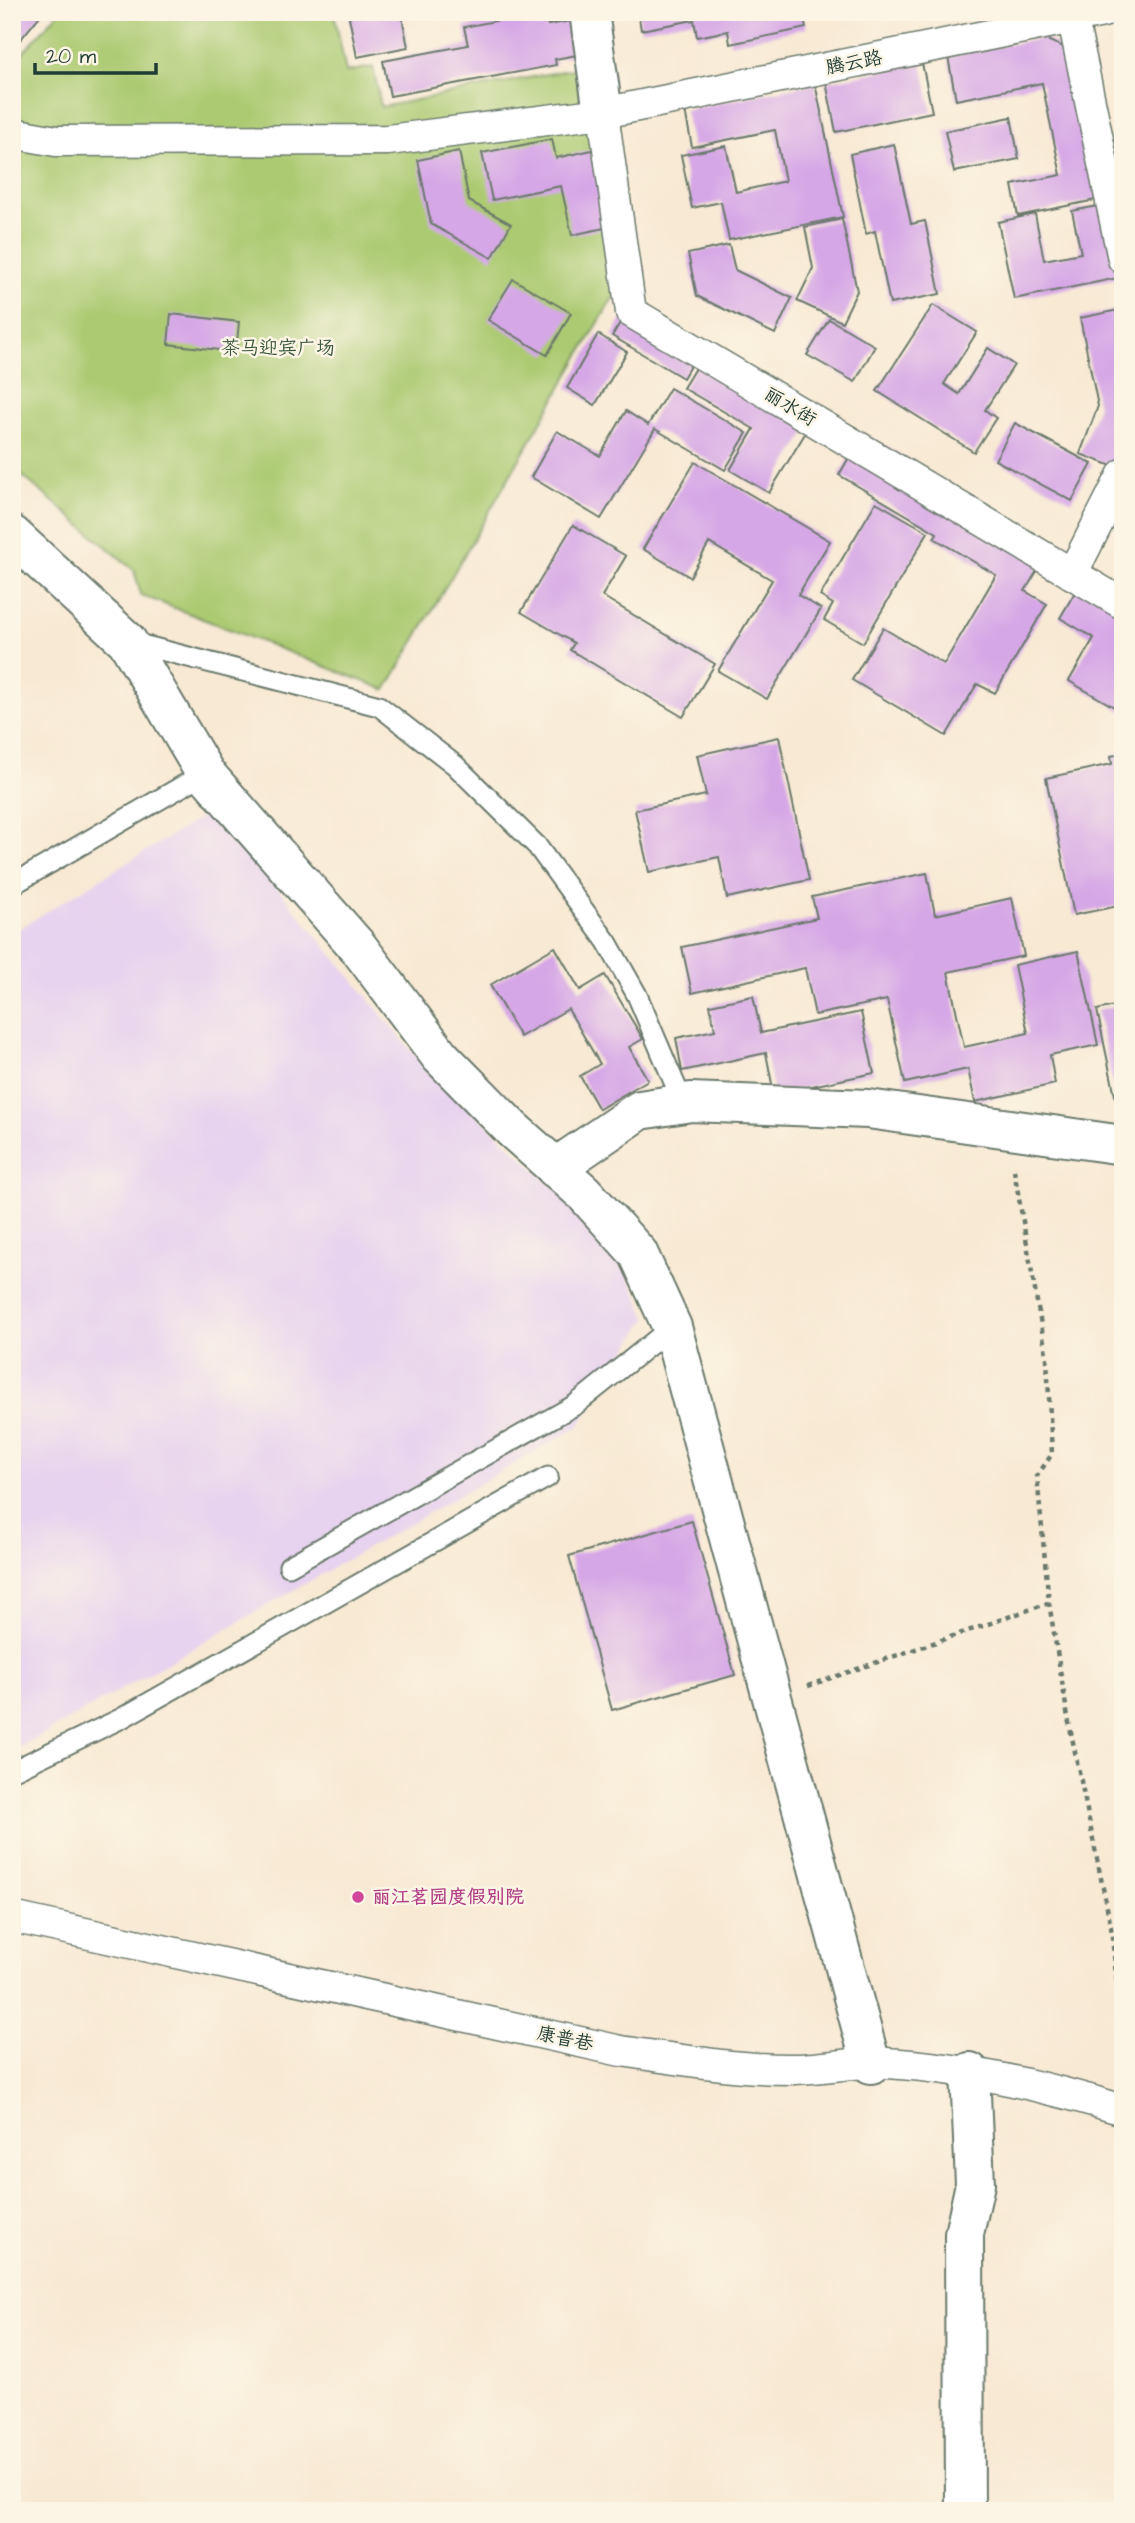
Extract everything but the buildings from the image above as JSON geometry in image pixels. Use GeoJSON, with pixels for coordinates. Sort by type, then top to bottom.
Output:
{"type":"FeatureCollection","features":[{"type":"Feature","properties":{"kind":"street"},"geometry":{"type":"LineString","coordinates":[[589,12],[603,113]]}},
{"type":"Feature","properties":{"kind":"street","name":"腾云路"},"geometry":{"type":"LineString","coordinates":[[12,133],[56,141],[388,140],[603,113],[1103,12]]}},
{"type":"Feature","properties":{"kind":"street"},"geometry":{"type":"LineString","coordinates":[[1073,20],[1123,259]]}},
{"type":"Feature","properties":{"kind":"street","name":"丽水街"},"geometry":{"type":"LineString","coordinates":[[603,113],[631,312],[1123,604]]}},
{"type":"Feature","properties":{"kind":"street"},"geometry":{"type":"LineString","coordinates":[[1072,573],[1123,474]]}},
{"type":"Feature","properties":{"kind":"street"},"geometry":{"type":"LineString","coordinates":[[12,534],[127,641],[205,773],[358,947],[440,1056],[584,1193],[638,1253],[672,1327],[871,2064]]}},
{"type":"Feature","properties":{"kind":"street"},"geometry":{"type":"LineString","coordinates":[[555,1168],[640,1110],[683,1103],[868,1109],[1123,1144]]}},
{"type":"Feature","properties":{"kind":"street","name":"康普巷"},"geometry":{"type":"LineString","coordinates":[[12,1917],[621,2051],[709,2064],[792,2069],[871,2064],[970,2072],[1049,2087],[1123,2110]]}},
{"type":"Feature","properties":{"kind":"street"},"geometry":{"type":"LineString","coordinates":[[965,2511],[964,2234],[975,2184],[970,2072]]}},
{"type":"Feature","properties":{"kind":"lane"},"geometry":{"type":"LineString","coordinates":[[127,641],[379,706],[455,765],[537,846],[600,932],[637,995],[683,1103]]}},
{"type":"Feature","properties":{"kind":"lane"},"geometry":{"type":"LineString","coordinates":[[12,885],[205,773]]}},
{"type":"Feature","properties":{"kind":"lane"},"geometry":{"type":"LineString","coordinates":[[289,1566],[575,1405],[672,1327]]}},
{"type":"Feature","properties":{"kind":"lane"},"geometry":{"type":"LineString","coordinates":[[12,1771],[122,1718],[548,1477]]}},
{"type":"Feature","properties":{"kind":"path"},"geometry":{"type":"LineString","coordinates":[[1013,1162],[1047,1359],[1052,1454],[1037,1476],[1049,1603],[1068,1718],[1111,1927],[1123,2040]]}},
{"type":"Feature","properties":{"kind":"path"},"geometry":{"type":"LineString","coordinates":[[772,1698],[1049,1603]]}},
{"type":"Feature","properties":{"kind":"shaded area"},"geometry":{"type":"Polygon","coordinates":[[[213,810],[424,1066],[613,1242],[647,1318],[578,1427],[12,1752],[12,933],[213,810]]]}},
{"type":"Feature","properties":{"kind":"green space","name":"茶马迎宾广场"},"geometry":{"type":"Polygon","coordinates":[[[59,12],[334,12],[346,72],[373,67],[381,107],[588,66],[629,270],[386,690],[141,595],[134,570],[12,467],[12,65],[59,12]]]}},
{"type":"Feature","properties":{"kind":"place","name":"丽江茗园度假别院"},"geometry":{"type":"Point","coordinates":[358,1897]}}]}
